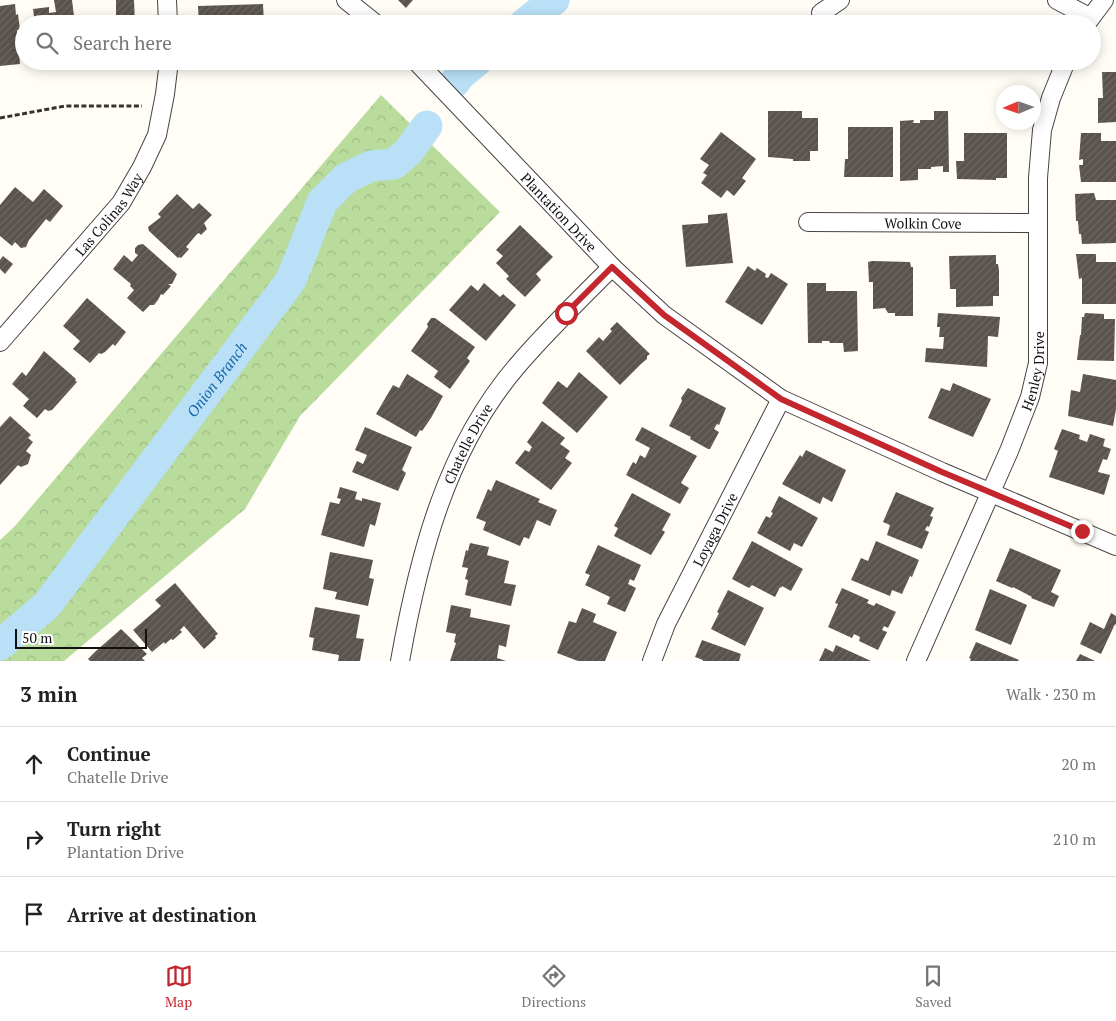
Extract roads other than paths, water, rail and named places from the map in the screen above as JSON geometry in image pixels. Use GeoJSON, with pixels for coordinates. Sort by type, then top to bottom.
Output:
{"type":"FeatureCollection","features":[{"type":"Feature","properties":{"kind":"street"},"geometry":{"type":"LineString","coordinates":[[167,0],[168,15]]}},
{"type":"Feature","properties":{"kind":"street"},"geometry":{"type":"LineString","coordinates":[[346,0],[365,15]]}},
{"type":"Feature","properties":{"kind":"street"},"geometry":{"type":"LineString","coordinates":[[821,13],[840,0]]}},
{"type":"Feature","properties":{"kind":"street"},"geometry":{"type":"LineString","coordinates":[[1057,0],[1078,15]]}},
{"type":"Feature","properties":{"kind":"street"},"geometry":{"type":"LineString","coordinates":[[1092,15],[1104,0]]}},
{"type":"Feature","properties":{"kind":"street","name":"Las Colinas Way"},"geometry":{"type":"LineString","coordinates":[[0,342],[121,203],[142,167],[156,135],[168,70]]}},
{"type":"Feature","properties":{"kind":"street","name":"Plantation Drive"},"geometry":{"type":"LineString","coordinates":[[425,70],[612,267],[664,315],[781,399],[942,472],[1116,546]]}},
{"type":"Feature","properties":{"kind":"street","name":"Henley Drive"},"geometry":{"type":"LineString","coordinates":[[916,661],[991,492],[1030,397],[1038,363],[1038,178],[1042,130],[1051,98],[1062,70]]}},
{"type":"Feature","properties":{"kind":"street","name":"Wolkin Cove"},"geometry":{"type":"LineString","coordinates":[[808,222],[1038,223]]}},
{"type":"Feature","properties":{"kind":"street","name":"Chatelle Drive"},"geometry":{"type":"LineString","coordinates":[[400,661],[418,568],[432,521],[457,459],[481,416],[516,367],[612,267]]}},
{"type":"Feature","properties":{"kind":"street","name":"Loyaga Drive"},"geometry":{"type":"LineString","coordinates":[[652,661],[666,624],[781,399]]}},
{"type":"Feature","properties":{"kind":"waterway","name":"Onion Branch"},"geometry":{"type":"LineString","coordinates":[[535,15],[554,0]]}},
{"type":"Feature","properties":{"kind":"waterway","name":"Onion Branch"},"geometry":{"type":"LineString","coordinates":[[455,82],[466,70]]}},
{"type":"Feature","properties":{"kind":"waterway","name":"Onion Branch"},"geometry":{"type":"LineString","coordinates":[[0,645],[47,605],[291,280],[322,202],[346,178],[371,166],[394,164],[408,152],[427,126]]}}]}
